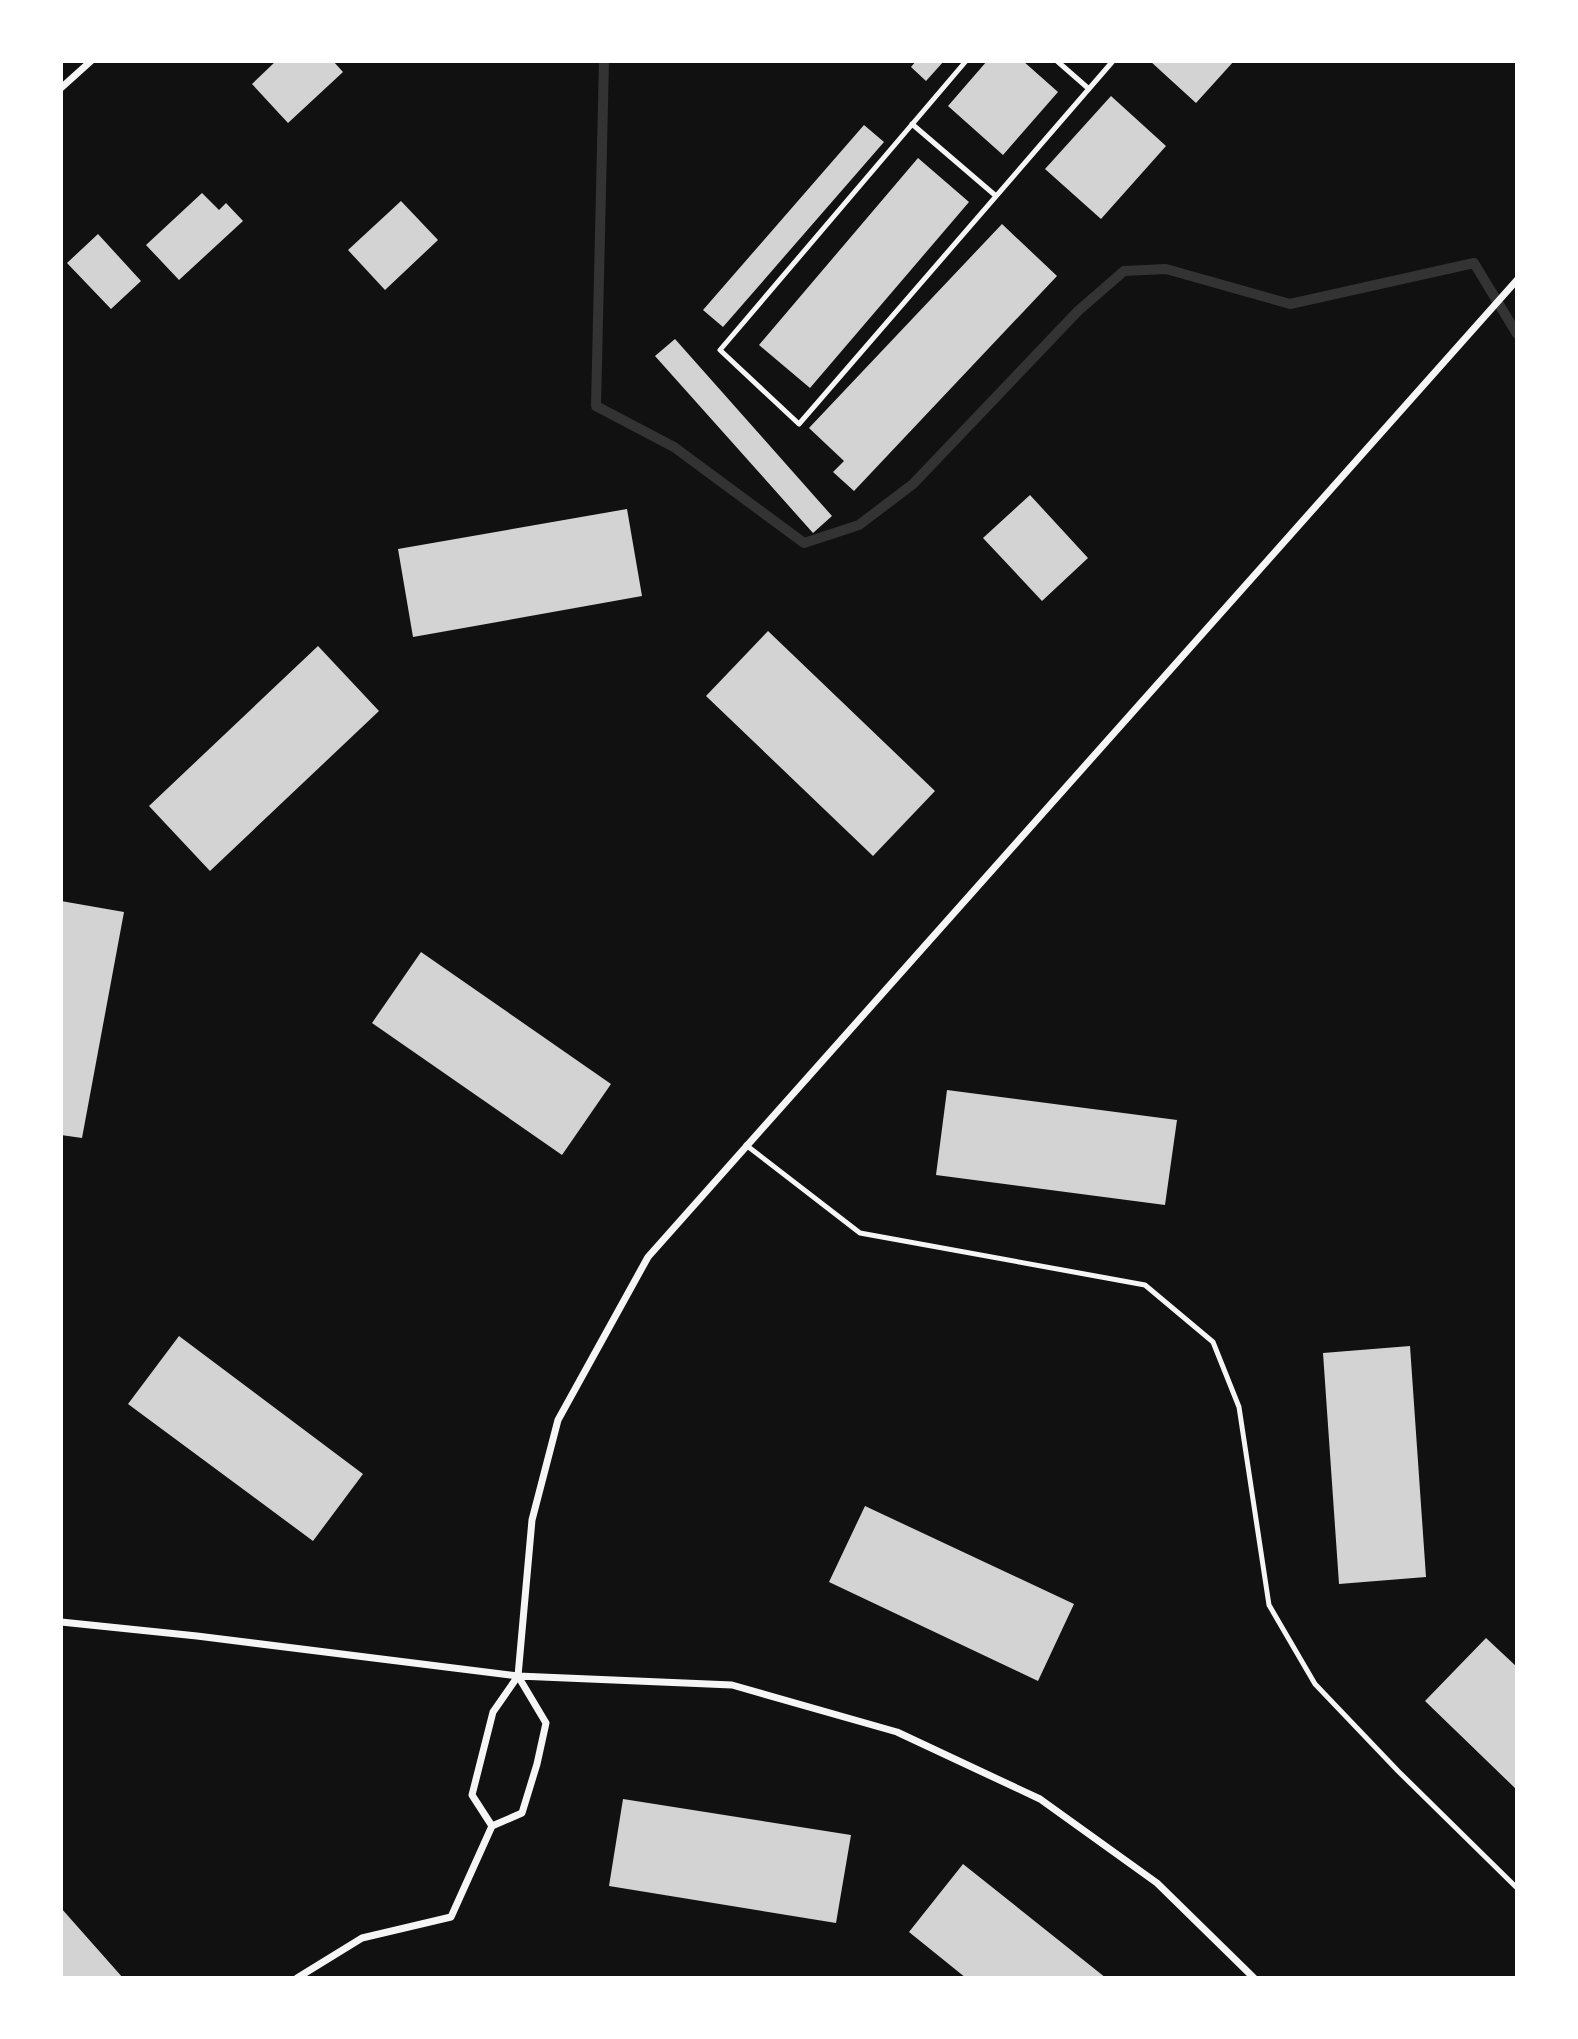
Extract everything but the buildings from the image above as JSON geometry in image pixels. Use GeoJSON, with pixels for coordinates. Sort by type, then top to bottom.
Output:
{"type":"FeatureCollection","features":[{"type":"Feature","properties":{"kind":"street"},"geometry":{"type":"LineString","coordinates":[[61,88],[91,61]]}},
{"type":"Feature","properties":{"kind":"street"},"geometry":{"type":"LineString","coordinates":[[492,1826],[472,1795],[493,1712],[518,1676],[532,1520],[558,1420],[648,1257],[1517,280]]}},
{"type":"Feature","properties":{"kind":"street"},"geometry":{"type":"LineString","coordinates":[[61,1622],[518,1676],[732,1685],[897,1732],[1040,1799],[1157,1884],[1254,1978]]}},
{"type":"Feature","properties":{"kind":"street"},"geometry":{"type":"LineString","coordinates":[[297,1978],[362,1938],[451,1917],[492,1826],[522,1813],[537,1764],[546,1723],[518,1676]]}},
{"type":"Feature","properties":{"kind":"lane"},"geometry":{"type":"LineString","coordinates":[[966,61],[720,350],[799,424],[1113,61]]}},
{"type":"Feature","properties":{"kind":"lane"},"geometry":{"type":"LineString","coordinates":[[1057,61],[1089,89]]}},
{"type":"Feature","properties":{"kind":"lane"},"geometry":{"type":"LineString","coordinates":[[912,124],[996,195]]}},
{"type":"Feature","properties":{"kind":"lane"},"geometry":{"type":"LineString","coordinates":[[746,1145],[860,1233],[1145,1285],[1213,1342],[1239,1407],[1269,1605],[1315,1684],[1398,1771],[1517,1888]]}},
{"type":"Feature","properties":{"kind":"waterway"},"geometry":{"type":"LineString","coordinates":[[604,61],[596,406],[674,447],[804,543],[859,525],[913,484],[1078,311],[1124,271],[1166,269],[1290,304],[1474,263],[1517,334]]}}]}
